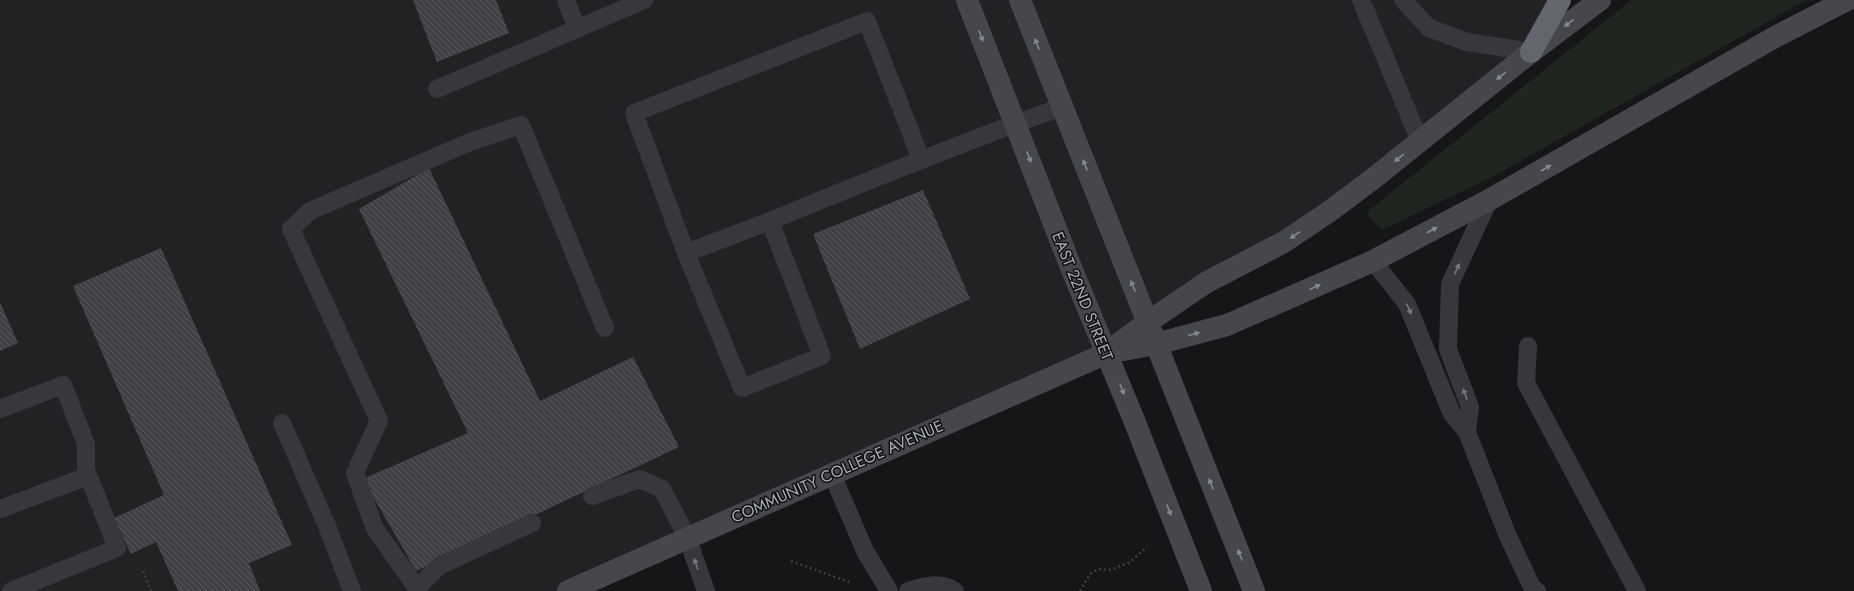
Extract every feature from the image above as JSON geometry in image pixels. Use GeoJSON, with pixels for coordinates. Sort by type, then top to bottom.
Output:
{"type":"FeatureCollection","features":[{"type":"Feature","properties":{"kind":"highway"},"geometry":{"type":"LineString","coordinates":[[1531,52],[1560,0]]}},
{"type":"Feature","properties":{"kind":"street","name":"EAST 22ND STREET"},"geometry":{"type":"LineString","coordinates":[[967,0],[1070,266],[1107,353],[1201,591]]}},
{"type":"Feature","properties":{"kind":"street"},"geometry":{"type":"LineString","coordinates":[[1020,0],[1254,591]]}},
{"type":"Feature","properties":{"kind":"street"},"geometry":{"type":"LineString","coordinates":[[1107,353],[1148,322],[1207,282],[1284,242],[1330,212],[1531,52],[1600,0]]}},
{"type":"Feature","properties":{"kind":"street"},"geometry":{"type":"LineString","coordinates":[[1107,353],[1156,344],[1227,325],[1373,261],[1489,200],[1775,37],[1847,0]]}},
{"type":"Feature","properties":{"kind":"street","name":"COMMUNITY COLLEGE AVENUE"},"geometry":{"type":"LineString","coordinates":[[568,591],[687,537],[1107,353]]}},
{"type":"Feature","properties":{"kind":"lane"},"geometry":{"type":"LineString","coordinates":[[566,0],[577,28]]}},
{"type":"Feature","properties":{"kind":"lane"},"geometry":{"type":"LineString","coordinates":[[437,89],[644,0]]}},
{"type":"Feature","properties":{"kind":"lane"},"geometry":{"type":"LineString","coordinates":[[1362,0],[1420,141]]}},
{"type":"Feature","properties":{"kind":"lane"},"geometry":{"type":"LineString","coordinates":[[1403,0],[1429,28],[1467,42],[1531,52]]}},
{"type":"Feature","properties":{"kind":"lane"},"geometry":{"type":"LineString","coordinates":[[770,222],[822,356],[742,388],[686,253],[634,113],[867,21],[921,159]]}},
{"type":"Feature","properties":{"kind":"lane"},"geometry":{"type":"LineString","coordinates":[[686,253],[770,222],[921,159],[1062,107]]}},
{"type":"Feature","properties":{"kind":"lane"},"geometry":{"type":"LineString","coordinates":[[532,523],[439,566],[417,590],[375,529],[356,473],[379,421],[291,229],[310,211],[470,142],[521,125],[605,328]]}},
{"type":"Feature","properties":{"kind":"lane"},"geometry":{"type":"LineString","coordinates":[[1467,432],[1470,407],[1448,349],[1450,284],[1489,200]]}},
{"type":"Feature","properties":{"kind":"lane"},"geometry":{"type":"LineString","coordinates":[[1373,261],[1407,304],[1452,414],[1467,432],[1507,534],[1532,590]]}},
{"type":"Feature","properties":{"kind":"lane"},"geometry":{"type":"LineString","coordinates":[[1528,346],[1526,383],[1637,591]]}},
{"type":"Feature","properties":{"kind":"lane"},"geometry":{"type":"LineString","coordinates":[[0,409],[63,385],[86,444],[86,470],[117,548],[11,591]]}},
{"type":"Feature","properties":{"kind":"lane"},"geometry":{"type":"LineString","coordinates":[[282,424],[327,526],[352,591]]}},
{"type":"Feature","properties":{"kind":"lane"},"geometry":{"type":"LineString","coordinates":[[832,474],[865,551],[889,591]]}},
{"type":"Feature","properties":{"kind":"lane"},"geometry":{"type":"LineString","coordinates":[[0,509],[88,476]]}},
{"type":"Feature","properties":{"kind":"lane"},"geometry":{"type":"LineString","coordinates":[[592,496],[640,480],[662,489],[687,537],[706,591]]}},
{"type":"Feature","properties":{"kind":"lane"},"geometry":{"type":"LineString","coordinates":[[908,591],[927,585],[948,587],[955,591]]}},
{"type":"Feature","properties":{"kind":"path"},"geometry":{"type":"LineString","coordinates":[[1080,591],[1090,574],[1098,569],[1111,570],[1130,562],[1148,547]]}},
{"type":"Feature","properties":{"kind":"path"},"geometry":{"type":"LineString","coordinates":[[791,561],[852,583]]}},
{"type":"Feature","properties":{"kind":"path"},"geometry":{"type":"LineString","coordinates":[[143,571],[151,591]]}},
{"type":"Feature","properties":{"kind":"shaded area"},"geometry":{"type":"Polygon","coordinates":[[[0,0],[1560,0],[1531,52],[1420,141],[1107,353],[568,591],[0,591],[0,0]]]}},
{"type":"Feature","properties":{"kind":"shaded area"},"geometry":{"type":"Polygon","coordinates":[[[1631,0],[1806,0],[1492,177],[1382,230],[1368,216],[1369,210],[1631,0]]]}},
{"type":"Feature","properties":{"kind":"building"},"geometry":{"type":"Polygon","coordinates":[[[413,0],[496,0],[509,33],[437,62],[413,0]]]}},
{"type":"Feature","properties":{"kind":"building"},"geometry":{"type":"Polygon","coordinates":[[[429,168],[540,401],[633,357],[679,447],[416,571],[363,479],[468,433],[359,209],[429,168]]]}},
{"type":"Feature","properties":{"kind":"building"},"geometry":{"type":"Polygon","coordinates":[[[923,190],[970,299],[860,349],[813,234],[923,190]]]}},
{"type":"Feature","properties":{"kind":"building"},"geometry":{"type":"Polygon","coordinates":[[[161,248],[292,545],[249,563],[260,591],[178,591],[156,542],[131,554],[114,518],[164,495],[73,286],[161,248]]]}},
{"type":"Feature","properties":{"kind":"building"},"geometry":{"type":"Polygon","coordinates":[[[0,302],[18,343],[0,351],[0,302]]]}}]}
